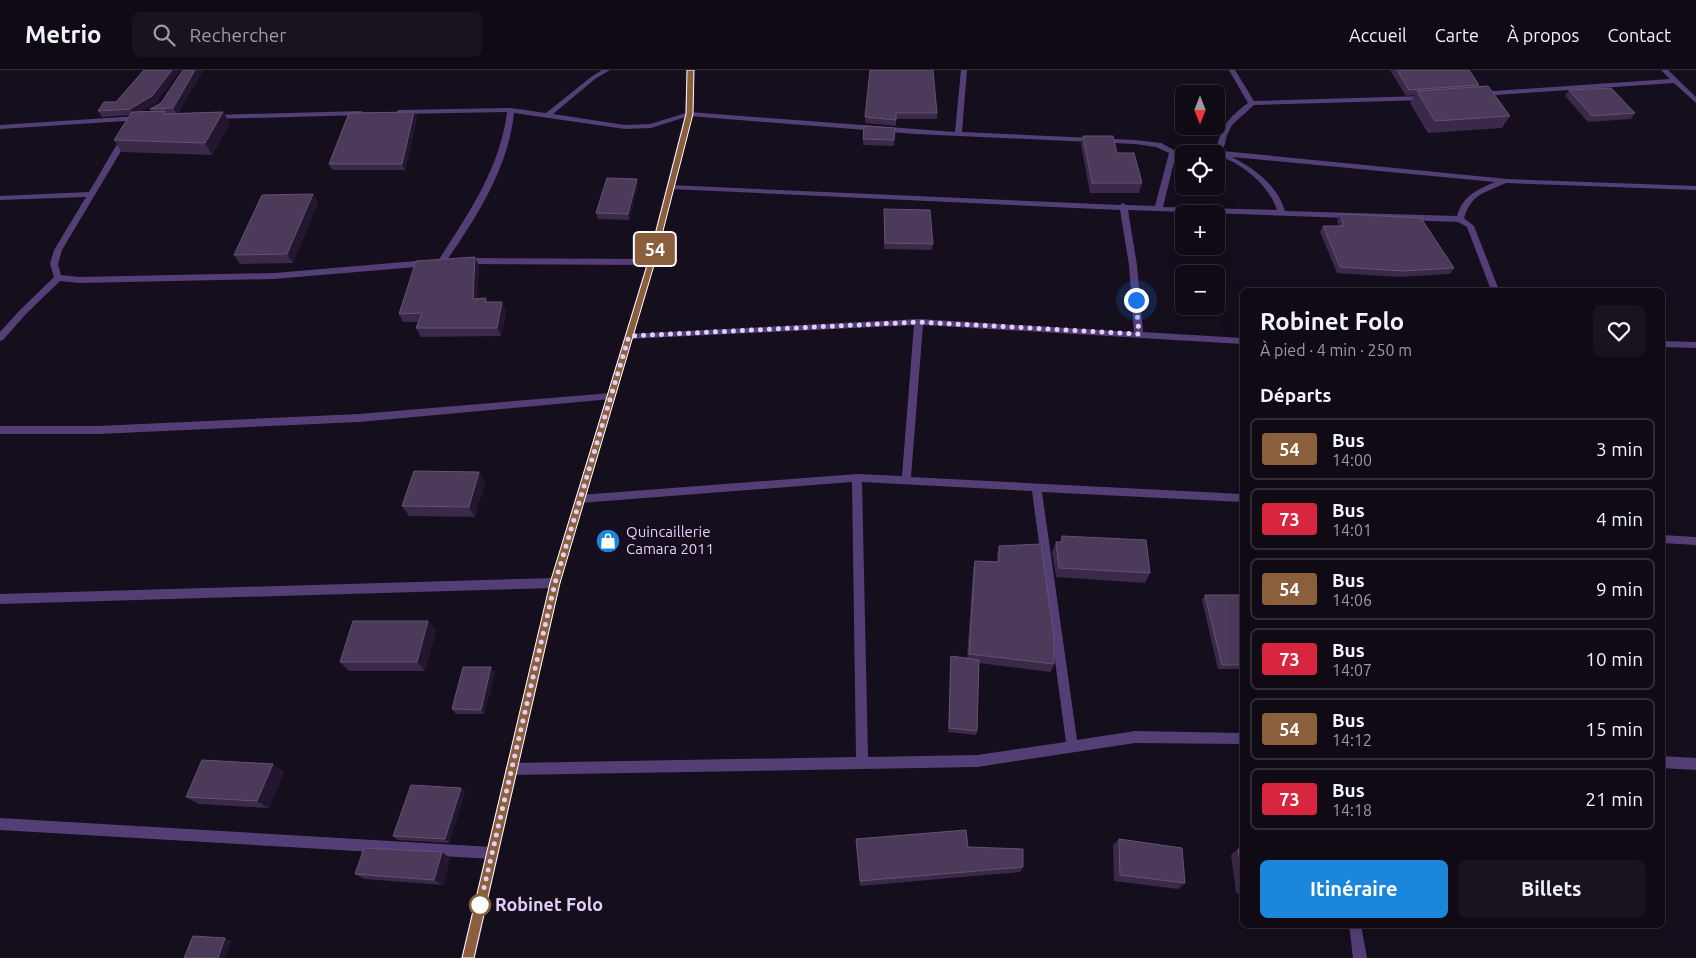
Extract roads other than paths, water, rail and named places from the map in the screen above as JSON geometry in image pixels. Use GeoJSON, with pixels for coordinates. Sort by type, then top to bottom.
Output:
{"type":"FeatureCollection","features":[{"type":"Feature","properties":{"kind":"street"},"geometry":{"type":"LineString","coordinates":[[548,115],[594,78],[607,70]]}},
{"type":"Feature","properties":{"kind":"street"},"geometry":{"type":"LineString","coordinates":[[468,958],[555,583],[652,262],[671,187],[689,114],[690,70]]}},
{"type":"Feature","properties":{"kind":"street"},"geometry":{"type":"LineString","coordinates":[[958,134],[964,70]]}},
{"type":"Feature","properties":{"kind":"street"},"geometry":{"type":"LineString","coordinates":[[1232,70],[1252,103]]}},
{"type":"Feature","properties":{"kind":"street"},"geometry":{"type":"LineString","coordinates":[[1664,70],[1696,101]]}},
{"type":"Feature","properties":{"kind":"street"},"geometry":{"type":"LineString","coordinates":[[1468,95],[1675,81]]}},
{"type":"Feature","properties":{"kind":"street"},"geometry":{"type":"LineString","coordinates":[[1220,145],[1222,131],[1236,115],[1252,103],[1429,98]]}},
{"type":"Feature","properties":{"kind":"street"},"geometry":{"type":"LineString","coordinates":[[442,261],[466,226],[496,166],[511,125],[511,110]]}},
{"type":"Feature","properties":{"kind":"street"},"geometry":{"type":"LineString","coordinates":[[390,112],[511,110],[625,127],[651,126],[689,114],[916,132],[1135,142],[1158,146],[1173,152],[1158,209]]}},
{"type":"Feature","properties":{"kind":"street"},"geometry":{"type":"LineString","coordinates":[[205,117],[371,113]]}},
{"type":"Feature","properties":{"kind":"street"},"geometry":{"type":"LineString","coordinates":[[0,127],[145,117]]}},
{"type":"Feature","properties":{"kind":"street"},"geometry":{"type":"LineString","coordinates":[[58,278],[54,264],[58,250],[136,119]]}},
{"type":"Feature","properties":{"kind":"street"},"geometry":{"type":"LineString","coordinates":[[1225,154],[1507,181],[1696,188]]}},
{"type":"Feature","properties":{"kind":"street"},"geometry":{"type":"LineString","coordinates":[[1225,156],[1238,161],[1275,195],[1282,213]]}},
{"type":"Feature","properties":{"kind":"street"},"geometry":{"type":"LineString","coordinates":[[1460,219],[1468,198],[1478,191],[1507,181]]}},
{"type":"Feature","properties":{"kind":"street"},"geometry":{"type":"LineString","coordinates":[[671,187],[1158,209],[1460,219],[1470,226],[1494,288]]}},
{"type":"Feature","properties":{"kind":"street"},"geometry":{"type":"LineString","coordinates":[[0,198],[90,194]]}},
{"type":"Feature","properties":{"kind":"street"},"geometry":{"type":"LineString","coordinates":[[1123,206],[1133,266],[1139,334]]}},
{"type":"Feature","properties":{"kind":"street"},"geometry":{"type":"LineString","coordinates":[[0,338],[22,312],[58,278],[79,280],[274,276],[442,261],[652,262]]}},
{"type":"Feature","properties":{"kind":"street"},"geometry":{"type":"LineString","coordinates":[[629,336],[919,322],[1240,341]]}},
{"type":"Feature","properties":{"kind":"street"},"geometry":{"type":"LineString","coordinates":[[906,481],[919,322]]}},
{"type":"Feature","properties":{"kind":"street"},"geometry":{"type":"LineString","coordinates":[[1665,344],[1696,345]]}},
{"type":"Feature","properties":{"kind":"street"},"geometry":{"type":"LineString","coordinates":[[0,430],[98,430],[359,418],[611,396]]}},
{"type":"Feature","properties":{"kind":"street"},"geometry":{"type":"LineString","coordinates":[[857,478],[862,763]]}},
{"type":"Feature","properties":{"kind":"street"},"geometry":{"type":"LineString","coordinates":[[580,499],[857,478],[1240,498]]}},
{"type":"Feature","properties":{"kind":"street"},"geometry":{"type":"LineString","coordinates":[[1036,487],[1072,746]]}},
{"type":"Feature","properties":{"kind":"street"},"geometry":{"type":"LineString","coordinates":[[1665,539],[1696,540]]}},
{"type":"Feature","properties":{"kind":"street"},"geometry":{"type":"LineString","coordinates":[[0,599],[555,583]]}},
{"type":"Feature","properties":{"kind":"street"},"geometry":{"type":"LineString","coordinates":[[511,768],[977,761],[1135,736],[1240,739]]}},
{"type":"Feature","properties":{"kind":"street"},"geometry":{"type":"LineString","coordinates":[[1665,762],[1696,764]]}},
{"type":"Feature","properties":{"kind":"street"},"geometry":{"type":"LineString","coordinates":[[0,824],[492,853]]}},
{"type":"Feature","properties":{"kind":"street"},"geometry":{"type":"LineString","coordinates":[[1355,928],[1360,958]]}},
{"type":"Feature","properties":{"kind":"place","name":"Quincaillerie Camara 2011"},"geometry":{"type":"Point","coordinates":[608,541]}},
{"type":"Feature","properties":{"kind":"place","name":"Robinet Folo"},"geometry":{"type":"Point","coordinates":[480,905]}}]}
